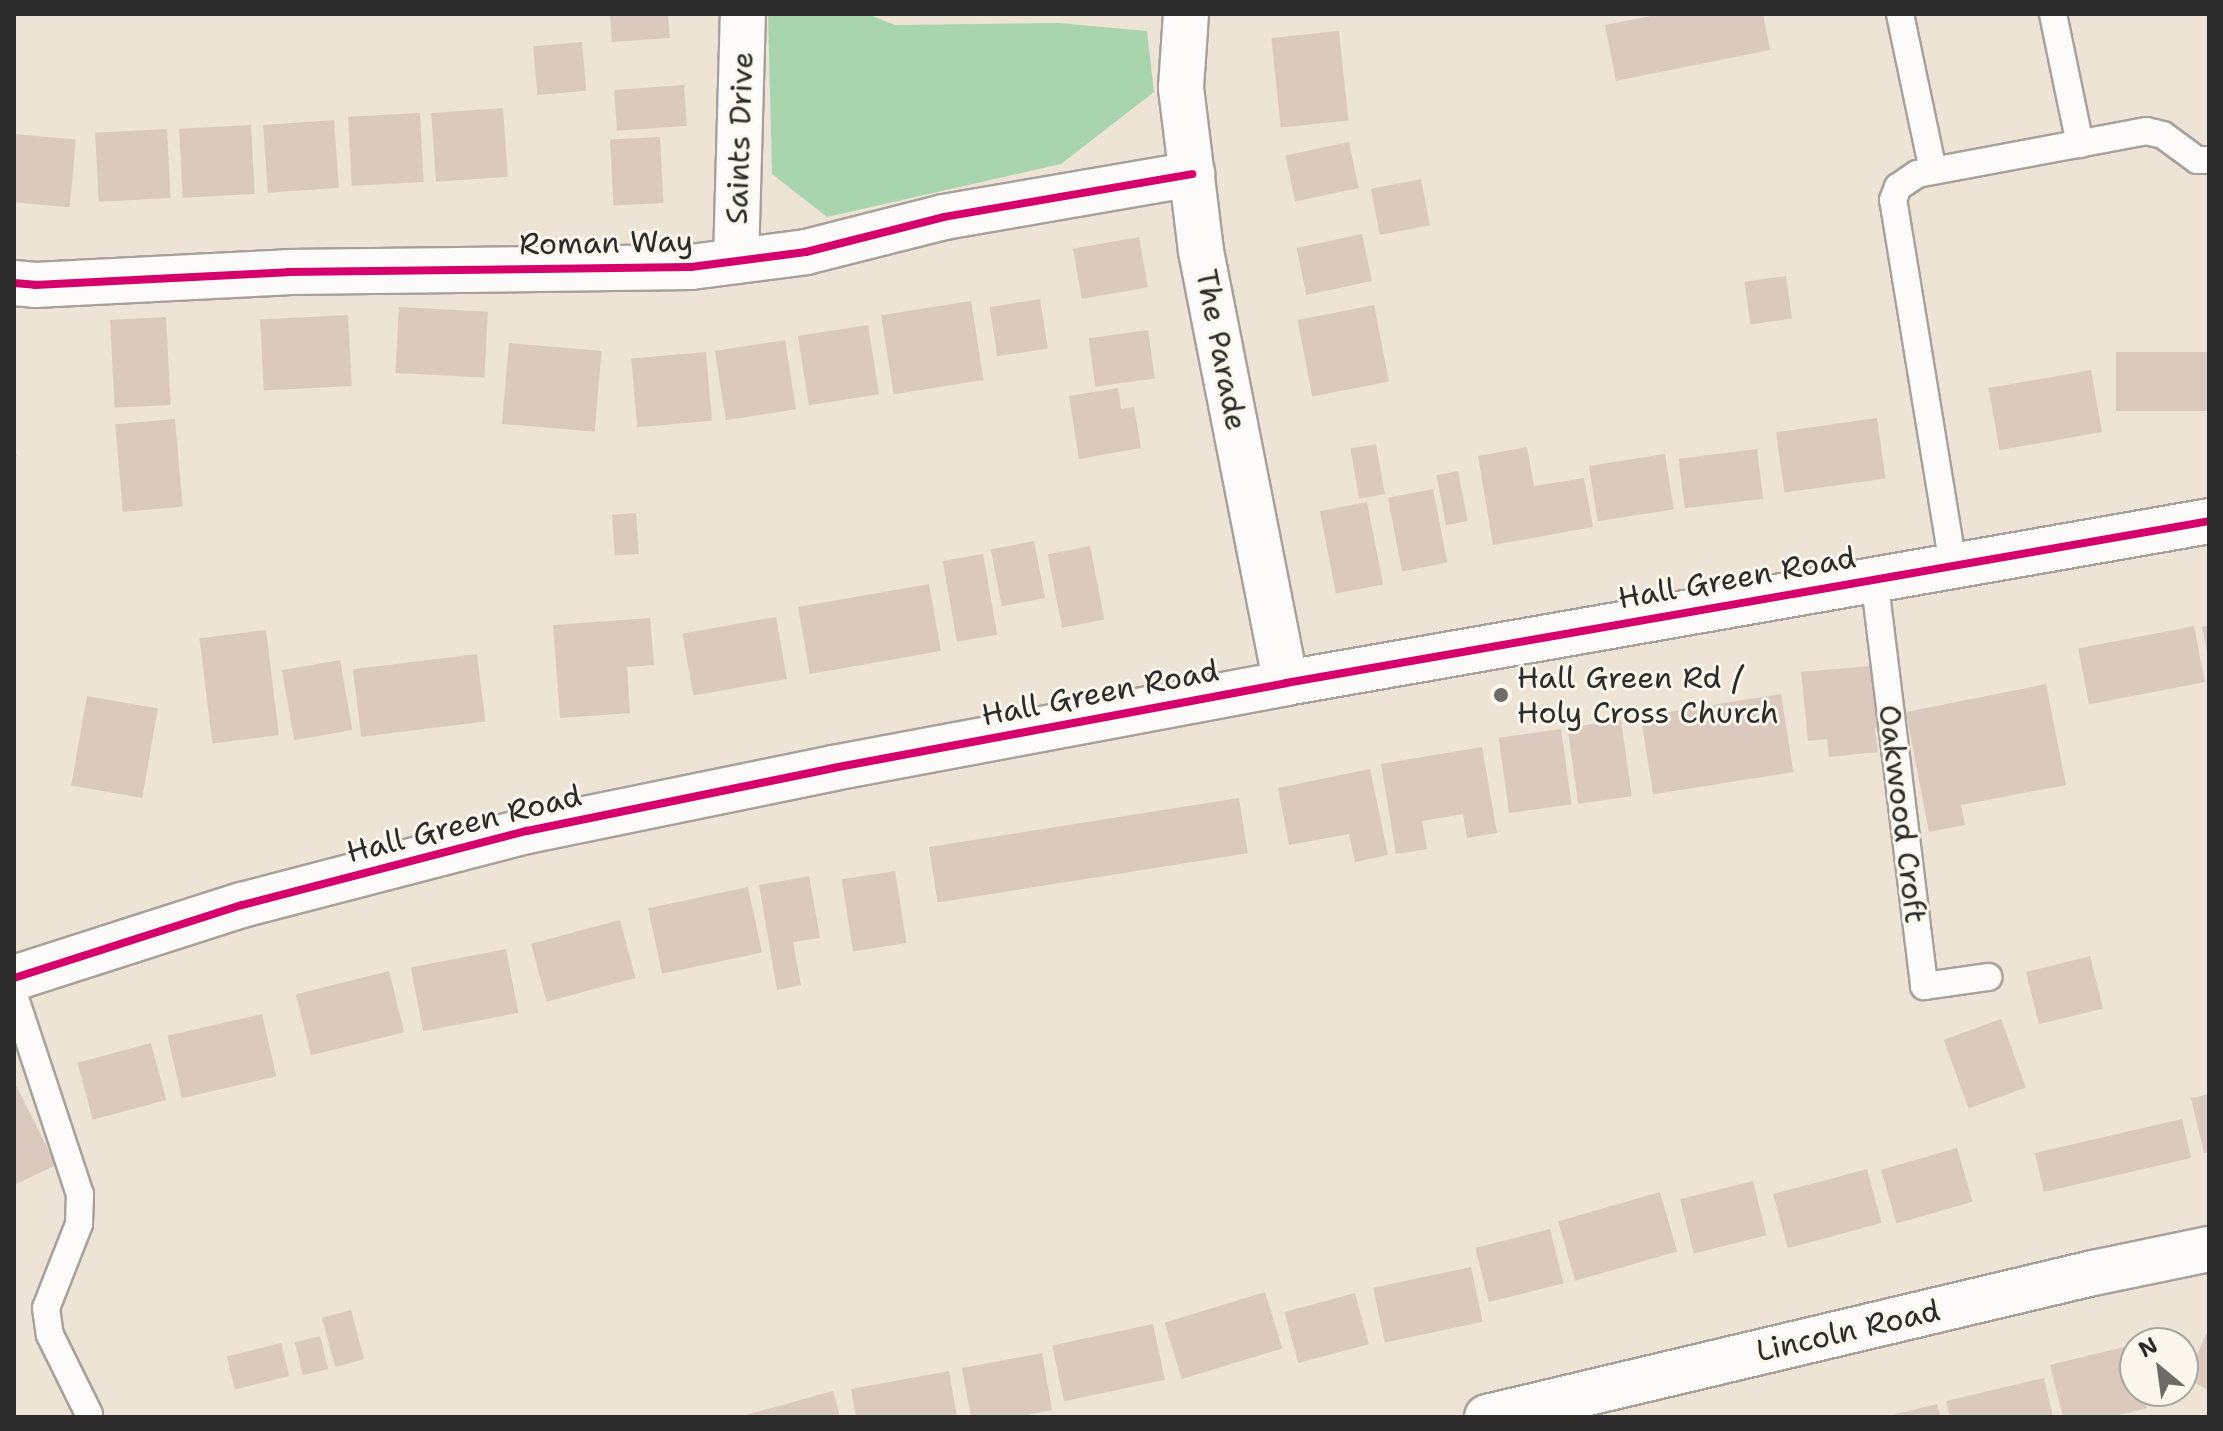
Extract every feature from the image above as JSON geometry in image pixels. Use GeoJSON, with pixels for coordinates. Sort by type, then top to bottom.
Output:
{"type":"FeatureCollection","features":[{"type":"Feature","properties":{"kind":"street","name":"Saints Drive"},"geometry":{"type":"LineString","coordinates":[[736,261],[743,14]]}},
{"type":"Feature","properties":{"kind":"street","name":"The Parade"},"geometry":{"type":"LineString","coordinates":[[1186,14],[1181,88],[1201,251],[1286,683]]}},
{"type":"Feature","properties":{"kind":"street","name":"Roman Way"},"geometry":{"type":"LineString","coordinates":[[14,283],[35,285],[288,272],[691,267],[806,252],[944,217],[1192,174]]}},
{"type":"Feature","properties":{"kind":"street","name":"Hall Green Road"},"geometry":{"type":"LineString","coordinates":[[14,978],[242,905],[527,831],[833,768],[1286,683],[1874,577],[2209,521]]}},
{"type":"Feature","properties":{"kind":"street","name":"Lincoln Road"},"geometry":{"type":"LineString","coordinates":[[1487,1417],[2093,1273],[2209,1249]]}},
{"type":"Feature","properties":{"kind":"lane"},"geometry":{"type":"LineString","coordinates":[[1900,14],[1933,171]]}},
{"type":"Feature","properties":{"kind":"lane"},"geometry":{"type":"LineString","coordinates":[[2053,14],[2080,144]]}},
{"type":"Feature","properties":{"kind":"lane"},"geometry":{"type":"LineString","coordinates":[[1953,565],[1893,200],[1898,187],[1917,174],[2146,131],[2163,135],[2197,160],[2209,160]]}},
{"type":"Feature","properties":{"kind":"lane","name":"Oakwood Croft"},"geometry":{"type":"LineString","coordinates":[[1874,577],[1924,986],[1988,977]]}},
{"type":"Feature","properties":{"kind":"lane"},"geometry":{"type":"LineString","coordinates":[[14,995],[80,1194],[79,1224],[46,1308],[50,1335],[89,1414]]}},
{"type":"Feature","properties":{"kind":"path"},"geometry":{"type":"LineString","coordinates":[[14,454],[14,462]]}},
{"type":"Feature","properties":{"kind":"green space"},"geometry":{"type":"Polygon","coordinates":[[[768,14],[867,14],[895,25],[1059,23],[1147,31],[1154,92],[1061,164],[827,217],[772,174],[768,14]]]}},
{"type":"Feature","properties":{"kind":"building"},"geometry":{"type":"Polygon","coordinates":[[[610,14],[668,14],[670,38],[612,42],[610,14]]]}},
{"type":"Feature","properties":{"kind":"building"},"geometry":{"type":"Polygon","coordinates":[[[1661,14],[1763,14],[1770,50],[1616,81],[1605,25],[1661,14]]]}},
{"type":"Feature","properties":{"kind":"building"},"geometry":{"type":"Polygon","coordinates":[[[1339,31],[1348,121],[1281,128],[1271,38],[1339,31]]]}},
{"type":"Feature","properties":{"kind":"building"},"geometry":{"type":"Polygon","coordinates":[[[582,42],[586,91],[537,95],[533,46],[582,42]]]}},
{"type":"Feature","properties":{"kind":"building"},"geometry":{"type":"Polygon","coordinates":[[[684,85],[687,126],[617,131],[614,90],[684,85]]]}},
{"type":"Feature","properties":{"kind":"building"},"geometry":{"type":"Polygon","coordinates":[[[503,108],[508,177],[436,182],[431,113],[503,108]]]}},
{"type":"Feature","properties":{"kind":"building"},"geometry":{"type":"Polygon","coordinates":[[[420,113],[424,182],[352,186],[348,117],[420,113]]]}},
{"type":"Feature","properties":{"kind":"building"},"geometry":{"type":"Polygon","coordinates":[[[334,120],[339,188],[268,193],[263,125],[334,120]]]}},
{"type":"Feature","properties":{"kind":"building"},"geometry":{"type":"Polygon","coordinates":[[[251,125],[255,194],[183,198],[179,129],[251,125]]]}},
{"type":"Feature","properties":{"kind":"building"},"geometry":{"type":"Polygon","coordinates":[[[167,129],[171,198],[99,202],[95,133],[167,129]]]}},
{"type":"Feature","properties":{"kind":"building"},"geometry":{"type":"Polygon","coordinates":[[[14,134],[76,139],[70,207],[14,202],[14,134]]]}},
{"type":"Feature","properties":{"kind":"building"},"geometry":{"type":"Polygon","coordinates":[[[660,137],[663,203],[614,206],[610,140],[660,137]]]}},
{"type":"Feature","properties":{"kind":"building"},"geometry":{"type":"Polygon","coordinates":[[[1349,142],[1359,188],[1295,201],[1285,156],[1349,142]]]}},
{"type":"Feature","properties":{"kind":"building"},"geometry":{"type":"Polygon","coordinates":[[[1421,179],[1430,225],[1380,235],[1371,189],[1421,179]]]}},
{"type":"Feature","properties":{"kind":"building"},"geometry":{"type":"Polygon","coordinates":[[[1362,234],[1372,281],[1306,295],[1296,248],[1362,234]]]}},
{"type":"Feature","properties":{"kind":"building"},"geometry":{"type":"Polygon","coordinates":[[[1139,237],[1148,287],[1082,299],[1073,249],[1139,237]]]}},
{"type":"Feature","properties":{"kind":"building"},"geometry":{"type":"Polygon","coordinates":[[[1786,276],[1792,319],[1750,324],[1744,282],[1786,276]]]}},
{"type":"Feature","properties":{"kind":"building"},"geometry":{"type":"Polygon","coordinates":[[[1040,299],[1048,348],[997,356],[990,307],[1040,299]]]}},
{"type":"Feature","properties":{"kind":"building"},"geometry":{"type":"Polygon","coordinates":[[[971,301],[984,380],[894,394],[881,315],[971,301]]]}},
{"type":"Feature","properties":{"kind":"building"},"geometry":{"type":"Polygon","coordinates":[[[1374,305],[1389,382],[1312,396],[1297,320],[1374,305]]]}},
{"type":"Feature","properties":{"kind":"building"},"geometry":{"type":"Polygon","coordinates":[[[399,307],[488,312],[484,378],[396,373],[399,307]]]}},
{"type":"Feature","properties":{"kind":"building"},"geometry":{"type":"Polygon","coordinates":[[[348,315],[352,386],[264,391],[260,320],[348,315]]]}},
{"type":"Feature","properties":{"kind":"building"},"geometry":{"type":"Polygon","coordinates":[[[166,317],[171,405],[115,408],[110,320],[166,317]]]}},
{"type":"Feature","properties":{"kind":"building"},"geometry":{"type":"Polygon","coordinates":[[[868,325],[879,394],[809,405],[798,336],[868,325]]]}},
{"type":"Feature","properties":{"kind":"building"},"geometry":{"type":"Polygon","coordinates":[[[1148,330],[1155,379],[1095,387],[1089,338],[1148,330]]]}},
{"type":"Feature","properties":{"kind":"building"},"geometry":{"type":"Polygon","coordinates":[[[785,340],[796,409],[726,420],[715,351],[785,340]]]}},
{"type":"Feature","properties":{"kind":"building"},"geometry":{"type":"Polygon","coordinates":[[[509,343],[602,351],[595,432],[502,424],[509,343]]]}},
{"type":"Feature","properties":{"kind":"building"},"geometry":{"type":"Polygon","coordinates":[[[706,352],[712,421],[637,427],[631,359],[706,352]]]}},
{"type":"Feature","properties":{"kind":"building"},"geometry":{"type":"Polygon","coordinates":[[[2116,352],[2209,352],[2209,411],[2116,411],[2116,352]]]}},
{"type":"Feature","properties":{"kind":"building"},"geometry":{"type":"Polygon","coordinates":[[[2091,370],[2102,432],[2000,450],[1989,388],[2091,370]]]}},
{"type":"Feature","properties":{"kind":"building"},"geometry":{"type":"Polygon","coordinates":[[[1118,388],[1121,409],[1134,407],[1141,448],[1079,459],[1069,396],[1118,388]]]}},
{"type":"Feature","properties":{"kind":"building"},"geometry":{"type":"Polygon","coordinates":[[[1877,418],[1885,478],[1784,493],[1776,432],[1877,418]]]}},
{"type":"Feature","properties":{"kind":"building"},"geometry":{"type":"Polygon","coordinates":[[[175,419],[183,507],[123,512],[115,424],[175,419]]]}},
{"type":"Feature","properties":{"kind":"building"},"geometry":{"type":"Polygon","coordinates":[[[1376,444],[1385,494],[1359,499],[1350,449],[1376,444]]]}},
{"type":"Feature","properties":{"kind":"building"},"geometry":{"type":"Polygon","coordinates":[[[1527,447],[1534,486],[1584,478],[1593,527],[1493,545],[1478,456],[1527,447]]]}},
{"type":"Feature","properties":{"kind":"building"},"geometry":{"type":"Polygon","coordinates":[[[1757,449],[1763,499],[1685,508],[1679,459],[1757,449]]]}},
{"type":"Feature","properties":{"kind":"building"},"geometry":{"type":"Polygon","coordinates":[[[1665,454],[1674,509],[1598,521],[1589,466],[1665,454]]]}},
{"type":"Feature","properties":{"kind":"building"},"geometry":{"type":"Polygon","coordinates":[[[1458,471],[1468,521],[1446,525],[1436,475],[1458,471]]]}},
{"type":"Feature","properties":{"kind":"building"},"geometry":{"type":"Polygon","coordinates":[[[1433,489],[1447,563],[1402,571],[1388,498],[1433,489]]]}},
{"type":"Feature","properties":{"kind":"building"},"geometry":{"type":"Polygon","coordinates":[[[1367,502],[1383,584],[1336,594],[1320,511],[1367,502]]]}},
{"type":"Feature","properties":{"kind":"building"},"geometry":{"type":"Polygon","coordinates":[[[636,513],[639,554],[615,556],[612,515],[636,513]]]}},
{"type":"Feature","properties":{"kind":"building"},"geometry":{"type":"Polygon","coordinates":[[[1034,541],[1045,598],[1002,606],[991,549],[1034,541]]]}},
{"type":"Feature","properties":{"kind":"building"},"geometry":{"type":"Polygon","coordinates":[[[1090,546],[1104,620],[1062,628],[1048,554],[1090,546]]]}},
{"type":"Feature","properties":{"kind":"building"},"geometry":{"type":"Polygon","coordinates":[[[983,554],[997,635],[957,642],[943,561],[983,554]]]}},
{"type":"Feature","properties":{"kind":"building"},"geometry":{"type":"Polygon","coordinates":[[[929,584],[941,651],[810,674],[798,607],[929,584]]]}},
{"type":"Feature","properties":{"kind":"building"},"geometry":{"type":"Polygon","coordinates":[[[776,617],[787,679],[693,696],[682,633],[776,617]]]}},
{"type":"Feature","properties":{"kind":"building"},"geometry":{"type":"Polygon","coordinates":[[[650,618],[654,665],[627,667],[630,713],[560,718],[553,625],[650,618]]]}},
{"type":"Feature","properties":{"kind":"building"},"geometry":{"type":"Polygon","coordinates":[[[2209,625],[2209,656],[2208,656],[2202,627],[2209,625]]]}},
{"type":"Feature","properties":{"kind":"building"},"geometry":{"type":"Polygon","coordinates":[[[2194,626],[2205,682],[2089,704],[2078,649],[2194,626]]]}},
{"type":"Feature","properties":{"kind":"building"},"geometry":{"type":"Polygon","coordinates":[[[266,630],[279,735],[212,743],[199,638],[266,630]]]}},
{"type":"Feature","properties":{"kind":"building"},"geometry":{"type":"Polygon","coordinates":[[[477,654],[485,721],[361,737],[353,669],[477,654]]]}},
{"type":"Feature","properties":{"kind":"building"},"geometry":{"type":"Polygon","coordinates":[[[340,660],[352,730],[294,740],[282,670],[340,660]]]}},
{"type":"Feature","properties":{"kind":"building"},"geometry":{"type":"Polygon","coordinates":[[[1881,665],[1887,727],[1875,728],[1878,752],[1829,757],[1827,739],[1808,741],[1801,672],[1881,665]]]}},
{"type":"Feature","properties":{"kind":"building"},"geometry":{"type":"Polygon","coordinates":[[[2046,684],[2066,785],[1961,805],[1965,825],[1929,832],[1906,712],[2046,684]]]}},
{"type":"Feature","properties":{"kind":"building"},"geometry":{"type":"Polygon","coordinates":[[[1781,694],[1793,772],[1653,794],[1641,716],[1781,694]]]}},
{"type":"Feature","properties":{"kind":"building"},"geometry":{"type":"Polygon","coordinates":[[[87,696],[158,709],[142,798],[71,786],[87,696]]]}},
{"type":"Feature","properties":{"kind":"building"},"geometry":{"type":"Polygon","coordinates":[[[1621,720],[1632,796],[1578,804],[1568,728],[1621,720]]]}},
{"type":"Feature","properties":{"kind":"building"},"geometry":{"type":"Polygon","coordinates":[[[1561,729],[1572,804],[1509,813],[1499,738],[1561,729]]]}},
{"type":"Feature","properties":{"kind":"building"},"geometry":{"type":"Polygon","coordinates":[[[1482,747],[1497,833],[1467,838],[1463,814],[1422,821],[1427,849],[1396,854],[1381,764],[1482,747]]]}},
{"type":"Feature","properties":{"kind":"building"},"geometry":{"type":"Polygon","coordinates":[[[1370,769],[1388,855],[1355,862],[1349,834],[1289,845],[1278,788],[1370,769]]]}},
{"type":"Feature","properties":{"kind":"building"},"geometry":{"type":"Polygon","coordinates":[[[1239,798],[1248,853],[938,902],[929,847],[1239,798]]]}},
{"type":"Feature","properties":{"kind":"building"},"geometry":{"type":"Polygon","coordinates":[[[895,871],[906,943],[853,952],[842,879],[895,871]]]}},
{"type":"Feature","properties":{"kind":"building"},"geometry":{"type":"Polygon","coordinates":[[[809,876],[820,938],[793,942],[801,985],[777,990],[759,885],[809,876]]]}},
{"type":"Feature","properties":{"kind":"building"},"geometry":{"type":"Polygon","coordinates":[[[748,887],[762,953],[662,974],[648,908],[748,887]]]}},
{"type":"Feature","properties":{"kind":"building"},"geometry":{"type":"Polygon","coordinates":[[[620,920],[636,978],[547,1002],[531,944],[620,920]]]}},
{"type":"Feature","properties":{"kind":"building"},"geometry":{"type":"Polygon","coordinates":[[[506,949],[518,1013],[423,1031],[411,968],[506,949]]]}},
{"type":"Feature","properties":{"kind":"building"},"geometry":{"type":"Polygon","coordinates":[[[2090,956],[2103,1008],[2039,1024],[2026,972],[2090,956]]]}},
{"type":"Feature","properties":{"kind":"building"},"geometry":{"type":"Polygon","coordinates":[[[389,971],[404,1032],[311,1055],[296,994],[389,971]]]}},
{"type":"Feature","properties":{"kind":"building"},"geometry":{"type":"Polygon","coordinates":[[[262,1014],[276,1076],[182,1098],[167,1036],[262,1014]]]}},
{"type":"Feature","properties":{"kind":"building"},"geometry":{"type":"Polygon","coordinates":[[[2001,1019],[2026,1088],[1969,1108],[1944,1040],[2001,1019]]]}},
{"type":"Feature","properties":{"kind":"building"},"geometry":{"type":"Polygon","coordinates":[[[151,1043],[166,1100],[93,1120],[78,1063],[151,1043]]]}},
{"type":"Feature","properties":{"kind":"building"},"geometry":{"type":"Polygon","coordinates":[[[14,1081],[56,1165],[14,1185],[14,1081]]]}},
{"type":"Feature","properties":{"kind":"building"},"geometry":{"type":"Polygon","coordinates":[[[2209,1094],[2209,1152],[2204,1153],[2191,1098],[2209,1094]]]}},
{"type":"Feature","properties":{"kind":"building"},"geometry":{"type":"Polygon","coordinates":[[[2182,1119],[2191,1158],[2044,1192],[2035,1153],[2182,1119]]]}},
{"type":"Feature","properties":{"kind":"building"},"geometry":{"type":"Polygon","coordinates":[[[1957,1148],[1972,1202],[1896,1224],[1881,1170],[1957,1148]]]}},
{"type":"Feature","properties":{"kind":"building"},"geometry":{"type":"Polygon","coordinates":[[[1867,1169],[1881,1223],[1788,1248],[1773,1194],[1867,1169]]]}},
{"type":"Feature","properties":{"kind":"building"},"geometry":{"type":"Polygon","coordinates":[[[1753,1181],[1767,1235],[1694,1253],[1680,1199],[1753,1181]]]}},
{"type":"Feature","properties":{"kind":"building"},"geometry":{"type":"Polygon","coordinates":[[[1660,1192],[1677,1252],[1575,1281],[1558,1221],[1660,1192]]]}},
{"type":"Feature","properties":{"kind":"building"},"geometry":{"type":"Polygon","coordinates":[[[1550,1229],[1564,1283],[1489,1302],[1475,1248],[1550,1229]]]}},
{"type":"Feature","properties":{"kind":"building"},"geometry":{"type":"Polygon","coordinates":[[[1471,1267],[1483,1322],[1385,1343],[1373,1288],[1471,1267]]]}},
{"type":"Feature","properties":{"kind":"building"},"geometry":{"type":"Polygon","coordinates":[[[1265,1292],[1282,1348],[1182,1379],[1165,1323],[1265,1292]]]}},
{"type":"Feature","properties":{"kind":"building"},"geometry":{"type":"Polygon","coordinates":[[[1355,1293],[1369,1344],[1298,1363],[1284,1312],[1355,1293]]]}},
{"type":"Feature","properties":{"kind":"building"},"geometry":{"type":"Polygon","coordinates":[[[351,1310],[364,1359],[335,1367],[322,1318],[351,1310]]]}},
{"type":"Feature","properties":{"kind":"building"},"geometry":{"type":"Polygon","coordinates":[[[1153,1324],[1165,1380],[1064,1401],[1052,1345],[1153,1324]]]}},
{"type":"Feature","properties":{"kind":"building"},"geometry":{"type":"Polygon","coordinates":[[[2209,1328],[2209,1390],[2199,1385],[2199,1350],[2209,1328]]]}},
{"type":"Feature","properties":{"kind":"building"},"geometry":{"type":"Polygon","coordinates":[[[320,1336],[328,1369],[303,1375],[295,1342],[320,1336]]]}},
{"type":"Feature","properties":{"kind":"building"},"geometry":{"type":"Polygon","coordinates":[[[281,1343],[289,1376],[235,1390],[227,1357],[281,1343]]]}},
{"type":"Feature","properties":{"kind":"building"},"geometry":{"type":"Polygon","coordinates":[[[2119,1348],[2119,1407],[2147,1408],[2111,1417],[2063,1417],[2050,1365],[2119,1348]]]}},
{"type":"Feature","properties":{"kind":"building"},"geometry":{"type":"Polygon","coordinates":[[[1042,1353],[1052,1410],[1016,1417],[971,1417],[962,1368],[1042,1353]]]}},
{"type":"Feature","properties":{"kind":"building"},"geometry":{"type":"Polygon","coordinates":[[[949,1371],[957,1417],[856,1417],[851,1389],[949,1371]]]}},
{"type":"Feature","properties":{"kind":"building"},"geometry":{"type":"Polygon","coordinates":[[[2044,1378],[2053,1417],[1950,1417],[1946,1401],[2044,1378]]]}},
{"type":"Feature","properties":{"kind":"building"},"geometry":{"type":"Polygon","coordinates":[[[833,1391],[840,1417],[742,1417],[742,1416],[833,1391]]]}},
{"type":"Feature","properties":{"kind":"building"},"geometry":{"type":"Polygon","coordinates":[[[1937,1404],[1941,1417],[1888,1417],[1888,1416],[1937,1404]]]}},
{"type":"Feature","properties":{"kind":"cycle path"},"geometry":{"type":"LineString","coordinates":[[14,283],[35,285],[288,272],[691,267],[806,252],[944,217],[1192,174]]}},
{"type":"Feature","properties":{"kind":"cycle path"},"geometry":{"type":"LineString","coordinates":[[14,978],[242,905],[527,831],[833,768],[1286,683],[2209,521]]}},
{"type":"Feature","properties":{"kind":"place","name":"Hall Green Rd / Holy Cross Church"},"geometry":{"type":"Point","coordinates":[1501,695]}}]}
